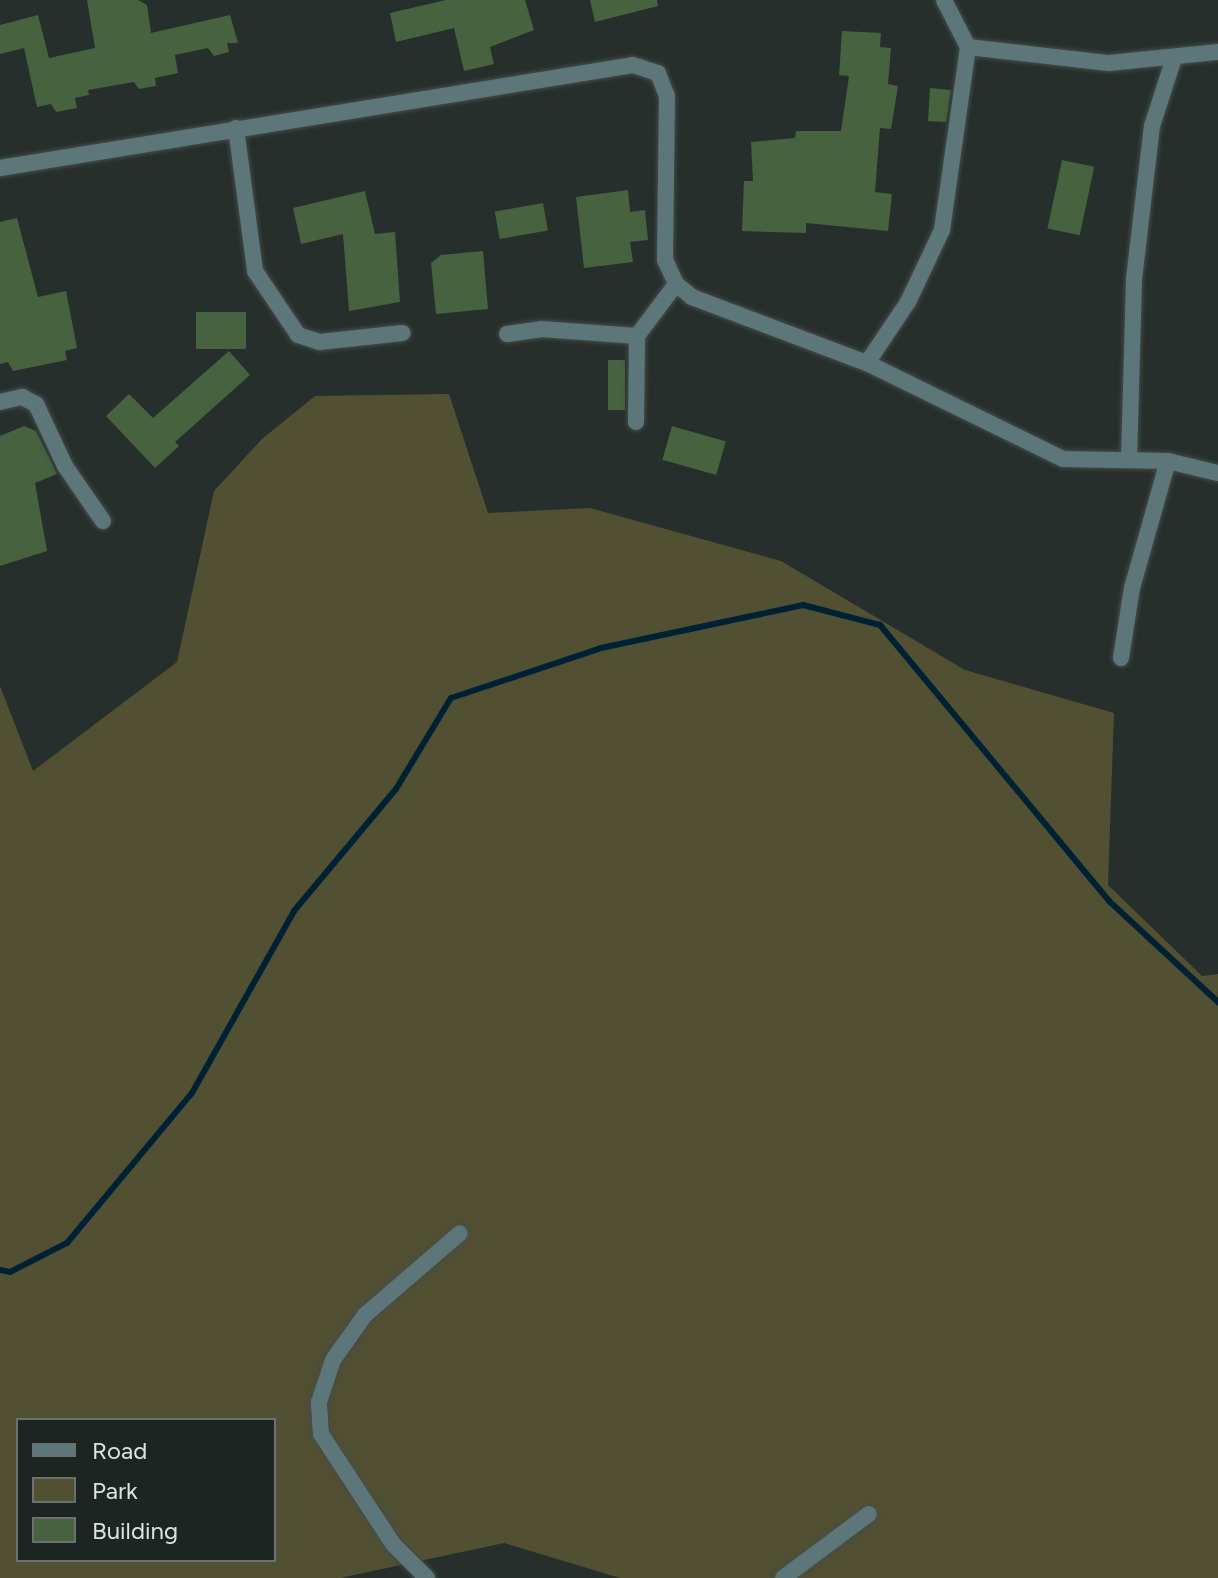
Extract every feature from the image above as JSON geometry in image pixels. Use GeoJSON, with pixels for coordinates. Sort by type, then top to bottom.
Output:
{"type":"FeatureCollection","features":[{"type":"Feature","properties":{"kind":"street"},"geometry":{"type":"LineString","coordinates":[[867,363],[908,302],[942,230],[968,47],[944,0]]}},
{"type":"Feature","properties":{"kind":"street"},"geometry":{"type":"LineString","coordinates":[[968,47],[1109,63],[1218,52]]}},
{"type":"Feature","properties":{"kind":"street"},"geometry":{"type":"LineString","coordinates":[[1129,460],[1134,279],[1152,126],[1174,58]]}},
{"type":"Feature","properties":{"kind":"street"},"geometry":{"type":"LineString","coordinates":[[0,168],[587,69],[633,65],[658,73],[667,96],[665,260],[676,284],[692,297],[867,363],[1063,459],[1168,461],[1218,473]]}},
{"type":"Feature","properties":{"kind":"street"},"geometry":{"type":"LineString","coordinates":[[236,128],[255,271],[298,335],[320,342],[403,333]]}},
{"type":"Feature","properties":{"kind":"street"},"geometry":{"type":"LineString","coordinates":[[636,422],[637,336],[676,284]]}},
{"type":"Feature","properties":{"kind":"street"},"geometry":{"type":"LineString","coordinates":[[507,334],[541,329],[637,336]]}},
{"type":"Feature","properties":{"kind":"street"},"geometry":{"type":"LineString","coordinates":[[0,402],[22,397],[36,404],[65,466],[103,521]]}},
{"type":"Feature","properties":{"kind":"street"},"geometry":{"type":"LineString","coordinates":[[1121,658],[1132,588],[1168,461]]}},
{"type":"Feature","properties":{"kind":"street"},"geometry":{"type":"LineString","coordinates":[[427,1578],[393,1544],[321,1434],[319,1402],[333,1360],[365,1315],[460,1233]]}},
{"type":"Feature","properties":{"kind":"street"},"geometry":{"type":"LineString","coordinates":[[783,1578],[869,1514]]}},
{"type":"Feature","properties":{"kind":"green space"},"geometry":{"type":"Polygon","coordinates":[[[449,394],[488,513],[590,508],[781,561],[965,670],[1114,713],[1108,885],[1202,976],[1218,974],[1218,1578],[620,1578],[504,1543],[340,1578],[0,1578],[0,686],[33,771],[177,662],[214,491],[262,439],[315,396],[449,394]]]}},
{"type":"Feature","properties":{"kind":"building"},"geometry":{"type":"Polygon","coordinates":[[[87,0],[138,0],[147,5],[151,33],[230,15],[238,43],[227,43],[229,52],[214,56],[208,48],[175,55],[178,73],[155,78],[156,86],[139,89],[134,82],[88,90],[89,95],[75,98],[77,108],[56,112],[51,104],[37,107],[24,48],[0,54],[0,25],[38,15],[49,58],[95,48],[87,0]]]}},
{"type":"Feature","properties":{"kind":"building"},"geometry":{"type":"Polygon","coordinates":[[[446,0],[525,0],[534,30],[490,47],[494,64],[464,71],[454,28],[396,42],[390,13],[446,0]]]}},
{"type":"Feature","properties":{"kind":"building"},"geometry":{"type":"Polygon","coordinates":[[[590,0],[657,0],[658,6],[595,22],[590,0]]]}},
{"type":"Feature","properties":{"kind":"building"},"geometry":{"type":"Polygon","coordinates":[[[842,31],[881,33],[880,47],[891,48],[888,84],[898,86],[891,129],[880,128],[875,192],[892,194],[888,231],[806,223],[806,233],[742,231],[744,181],[753,181],[751,142],[795,138],[796,131],[841,131],[849,76],[839,75],[842,31]]]}},
{"type":"Feature","properties":{"kind":"building"},"geometry":{"type":"Polygon","coordinates":[[[930,88],[951,90],[946,122],[928,121],[930,88]]]}},
{"type":"Feature","properties":{"kind":"building"},"geometry":{"type":"Polygon","coordinates":[[[1062,160],[1094,167],[1080,235],[1047,228],[1062,160]]]}},
{"type":"Feature","properties":{"kind":"building"},"geometry":{"type":"Polygon","coordinates":[[[628,190],[630,212],[645,210],[648,240],[630,242],[633,262],[584,268],[576,197],[628,190]]]}},
{"type":"Feature","properties":{"kind":"building"},"geometry":{"type":"Polygon","coordinates":[[[365,191],[375,234],[395,232],[400,302],[349,311],[343,234],[301,244],[293,208],[365,191]]]}},
{"type":"Feature","properties":{"kind":"building"},"geometry":{"type":"Polygon","coordinates":[[[543,203],[548,231],[500,239],[495,212],[543,203]]]}},
{"type":"Feature","properties":{"kind":"building"},"geometry":{"type":"Polygon","coordinates":[[[17,218],[38,297],[66,291],[77,348],[65,351],[67,360],[13,371],[8,362],[0,364],[0,222],[17,218]]]}},
{"type":"Feature","properties":{"kind":"building"},"geometry":{"type":"Polygon","coordinates":[[[483,251],[488,309],[436,314],[431,263],[441,255],[483,251]]]}},
{"type":"Feature","properties":{"kind":"building"},"geometry":{"type":"Polygon","coordinates":[[[196,312],[246,312],[246,349],[196,349],[196,312]]]}},
{"type":"Feature","properties":{"kind":"building"},"geometry":{"type":"Polygon","coordinates":[[[229,351],[250,375],[175,442],[179,446],[155,468],[106,416],[129,394],[153,418],[229,351]]]}},
{"type":"Feature","properties":{"kind":"building"},"geometry":{"type":"Polygon","coordinates":[[[608,360],[625,360],[625,410],[608,410],[608,360]]]}},
{"type":"Feature","properties":{"kind":"building"},"geometry":{"type":"Polygon","coordinates":[[[24,426],[36,431],[57,474],[35,483],[47,551],[0,566],[0,436],[24,426]]]}},
{"type":"Feature","properties":{"kind":"building"},"geometry":{"type":"Polygon","coordinates":[[[672,426],[726,441],[716,475],[662,460],[672,426]]]}},
{"type":"Feature","properties":{"kind":"waterway"},"geometry":{"type":"LineString","coordinates":[[0,1270],[10,1272],[67,1243],[192,1093],[294,911],[396,789],[451,698],[601,648],[803,605],[880,625],[1109,901],[1218,1002]]}}]}
